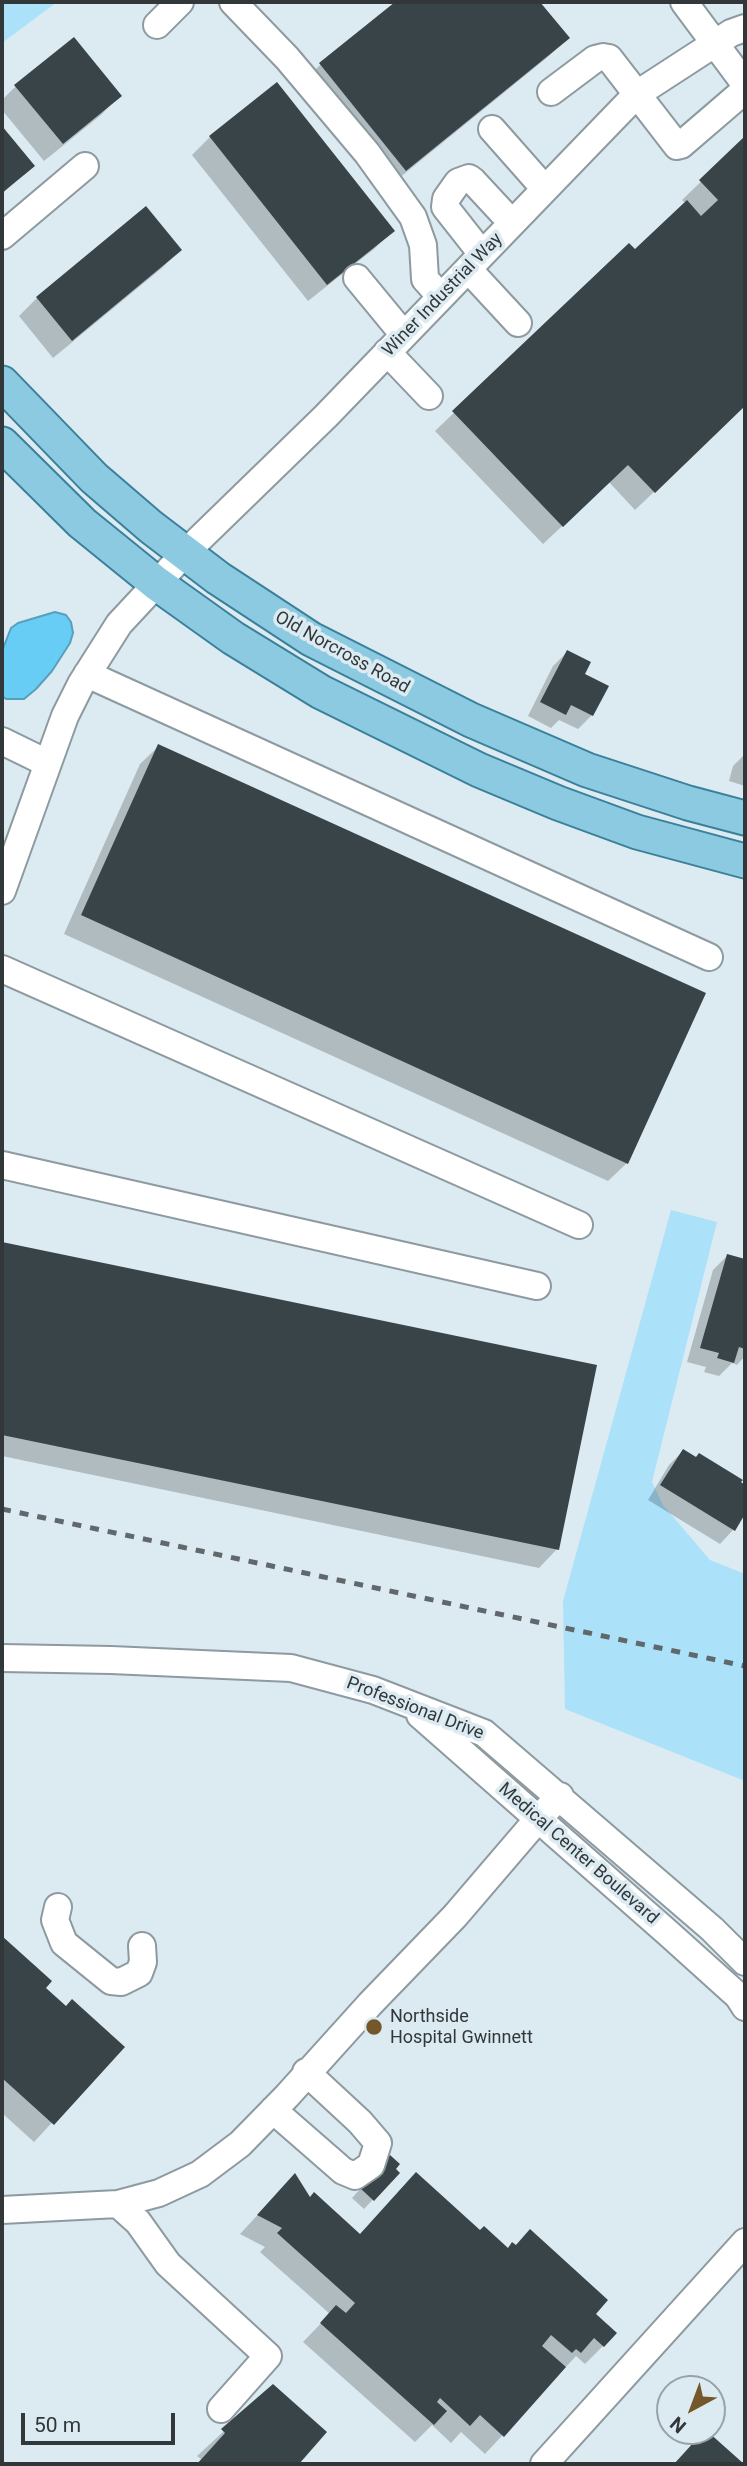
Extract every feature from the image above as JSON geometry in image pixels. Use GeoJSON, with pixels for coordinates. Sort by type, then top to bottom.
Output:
{"type":"FeatureCollection","features":[{"type":"Feature","properties":{"kind":"main road","name":"Old Norcross Road"},"geometry":{"type":"LineString","coordinates":[[2,383],[94,478],[185,553],[311,639],[471,720],[587,770],[688,803],[745,818]]}},
{"type":"Feature","properties":{"kind":"main road"},"geometry":{"type":"LineString","coordinates":[[2,444],[82,523],[156,583],[233,638],[321,692],[467,764],[558,803],[637,832],[745,861]]}},
{"type":"Feature","properties":{"kind":"street"},"geometry":{"type":"LineString","coordinates":[[157,25],[180,2]]}},
{"type":"Feature","properties":{"kind":"street"},"geometry":{"type":"LineString","coordinates":[[233,2],[287,58],[367,153],[413,217],[423,245],[425,279],[441,297]]}},
{"type":"Feature","properties":{"kind":"street"},"geometry":{"type":"LineString","coordinates":[[684,2],[745,84]]}},
{"type":"Feature","properties":{"kind":"street","name":"Winer Industrial Way"},"geometry":{"type":"LineString","coordinates":[[2,891],[65,716],[87,674],[119,624],[185,553],[326,416],[637,94],[731,33],[745,28]]}},
{"type":"Feature","properties":{"kind":"street"},"geometry":{"type":"LineString","coordinates":[[551,92],[595,59],[609,58],[677,146],[745,90]]}},
{"type":"Feature","properties":{"kind":"street"},"geometry":{"type":"LineString","coordinates":[[492,129],[545,189]]}},
{"type":"Feature","properties":{"kind":"street"},"geometry":{"type":"LineString","coordinates":[[2,236],[85,166]]}},
{"type":"Feature","properties":{"kind":"street"},"geometry":{"type":"LineString","coordinates":[[512,223],[469,178],[458,182],[446,199],[445,207],[475,261],[518,323]]}},
{"type":"Feature","properties":{"kind":"street"},"geometry":{"type":"LineString","coordinates":[[357,278],[429,396]]}},
{"type":"Feature","properties":{"kind":"street"},"geometry":{"type":"LineString","coordinates":[[87,674],[709,957]]}},
{"type":"Feature","properties":{"kind":"street"},"geometry":{"type":"LineString","coordinates":[[2,741],[47,763]]}},
{"type":"Feature","properties":{"kind":"street"},"geometry":{"type":"LineString","coordinates":[[2,969],[579,1225]]}},
{"type":"Feature","properties":{"kind":"street"},"geometry":{"type":"LineString","coordinates":[[2,1165],[537,1286]]}},
{"type":"Feature","properties":{"kind":"street","name":"Professional Drive"},"geometry":{"type":"LineString","coordinates":[[2,1658],[291,1668],[343,1681],[484,1733],[712,1929],[745,1962]]}},
{"type":"Feature","properties":{"kind":"street","name":"Medical Center Boulevard"},"geometry":{"type":"LineString","coordinates":[[409,1704],[738,1996],[745,2007]]}},
{"type":"Feature","properties":{"kind":"street"},"geometry":{"type":"LineString","coordinates":[[2,2210],[118,2204],[159,2193],[200,2174],[240,2144],[273,2110],[446,1926],[560,1796]]}},
{"type":"Feature","properties":{"kind":"street"},"geometry":{"type":"LineString","coordinates":[[58,1907],[55,1920],[64,1943],[111,1980],[121,1982],[139,1973],[143,1962],[142,1946]]}},
{"type":"Feature","properties":{"kind":"street"},"geometry":{"type":"LineString","coordinates":[[273,2110],[343,2171],[355,2176],[371,2165],[378,2143],[360,2122],[306,2072]]}},
{"type":"Feature","properties":{"kind":"street"},"geometry":{"type":"LineString","coordinates":[[118,2204],[138,2222],[167,2264],[268,2356],[221,2409]]}},
{"type":"Feature","properties":{"kind":"street"},"geometry":{"type":"LineString","coordinates":[[544,2464],[745,2242]]}},
{"type":"Feature","properties":{"kind":"shaded area"},"geometry":{"type":"Polygon","coordinates":[[[2,2],[57,2],[2,43],[2,2]]]}},
{"type":"Feature","properties":{"kind":"shaded area"},"geometry":{"type":"Polygon","coordinates":[[[55,612],[66,615],[71,622],[73,633],[70,643],[52,671],[36,689],[24,699],[6,699],[2,696],[2,651],[11,628],[18,623],[55,612]]]}},
{"type":"Feature","properties":{"kind":"shaded area"},"geometry":{"type":"Polygon","coordinates":[[[671,1210],[717,1222],[652,1482],[663,1505],[710,1560],[745,1574],[745,1781],[565,1709],[563,1601],[671,1210]]]}},
{"type":"Feature","properties":{"kind":"building"},"geometry":{"type":"Polygon","coordinates":[[[395,2],[540,2],[570,38],[406,171],[319,63],[395,2]]]}},
{"type":"Feature","properties":{"kind":"building"},"geometry":{"type":"Polygon","coordinates":[[[74,37],[122,96],[63,144],[14,85],[74,37]]]}},
{"type":"Feature","properties":{"kind":"building"},"geometry":{"type":"Polygon","coordinates":[[[277,82],[395,231],[327,285],[209,136],[277,82]]]}},
{"type":"Feature","properties":{"kind":"building"},"geometry":{"type":"Polygon","coordinates":[[[2,126],[35,166],[2,193],[2,126]]]}},
{"type":"Feature","properties":{"kind":"building"},"geometry":{"type":"Polygon","coordinates":[[[745,136],[745,406],[655,493],[628,465],[563,527],[452,411],[629,243],[635,249],[687,200],[701,216],[718,200],[699,180],[745,136]]]}},
{"type":"Feature","properties":{"kind":"building"},"geometry":{"type":"Polygon","coordinates":[[[146,206],[182,250],[72,341],[36,297],[146,206]]]}},
{"type":"Feature","properties":{"kind":"building"},"geometry":{"type":"Polygon","coordinates":[[[567,650],[591,662],[585,674],[609,686],[593,716],[571,705],[566,715],[540,702],[567,650]]]}},
{"type":"Feature","properties":{"kind":"building"},"geometry":{"type":"Polygon","coordinates":[[[158,744],[706,993],[628,1164],[81,915],[158,744]]]}},
{"type":"Feature","properties":{"kind":"building"},"geometry":{"type":"Polygon","coordinates":[[[2,1242],[597,1365],[559,1550],[2,1435],[2,1242]]]}},
{"type":"Feature","properties":{"kind":"building"},"geometry":{"type":"Polygon","coordinates":[[[727,1254],[745,1259],[745,1349],[739,1347],[734,1363],[717,1358],[719,1353],[700,1348],[727,1254]]]}},
{"type":"Feature","properties":{"kind":"building"},"geometry":{"type":"Polygon","coordinates":[[[683,1449],[696,1457],[699,1453],[743,1480],[741,1482],[745,1485],[745,1514],[735,1531],[660,1485],[683,1449]]]}},
{"type":"Feature","properties":{"kind":"building"},"geometry":{"type":"Polygon","coordinates":[[[2,1936],[52,1981],[46,1988],[66,2006],[72,1999],[125,2047],[54,2125],[2,2078],[2,1936]]]}},
{"type":"Feature","properties":{"kind":"building"},"geometry":{"type":"Polygon","coordinates":[[[390,2155],[400,2164],[396,2169],[400,2173],[374,2201],[360,2188],[390,2155]]]}},
{"type":"Feature","properties":{"kind":"building"},"geometry":{"type":"Polygon","coordinates":[[[416,2172],[480,2230],[484,2226],[508,2248],[512,2242],[516,2245],[530,2229],[608,2300],[596,2314],[617,2333],[604,2347],[594,2338],[581,2353],[576,2349],[572,2353],[551,2335],[542,2346],[566,2367],[504,2437],[480,2415],[470,2426],[440,2398],[437,2402],[447,2411],[434,2425],[320,2323],[336,2305],[346,2313],[355,2303],[277,2233],[282,2228],[257,2215],[295,2173],[310,2197],[314,2192],[360,2234],[416,2172]]]}},
{"type":"Feature","properties":{"kind":"building"},"geometry":{"type":"Polygon","coordinates":[[[273,2384],[327,2432],[299,2464],[197,2464],[225,2433],[221,2429],[273,2384]]]}},
{"type":"Feature","properties":{"kind":"building"},"geometry":{"type":"Polygon","coordinates":[[[691,2445],[723,2445],[744,2464],[674,2464],[691,2445]]]}},
{"type":"Feature","properties":{"kind":"railway"},"geometry":{"type":"LineString","coordinates":[[2,1509],[745,1666]]}},
{"type":"Feature","properties":{"kind":"place","name":"Northside Hospital Gwinnett"},"geometry":{"type":"Point","coordinates":[374,2027]}}]}
